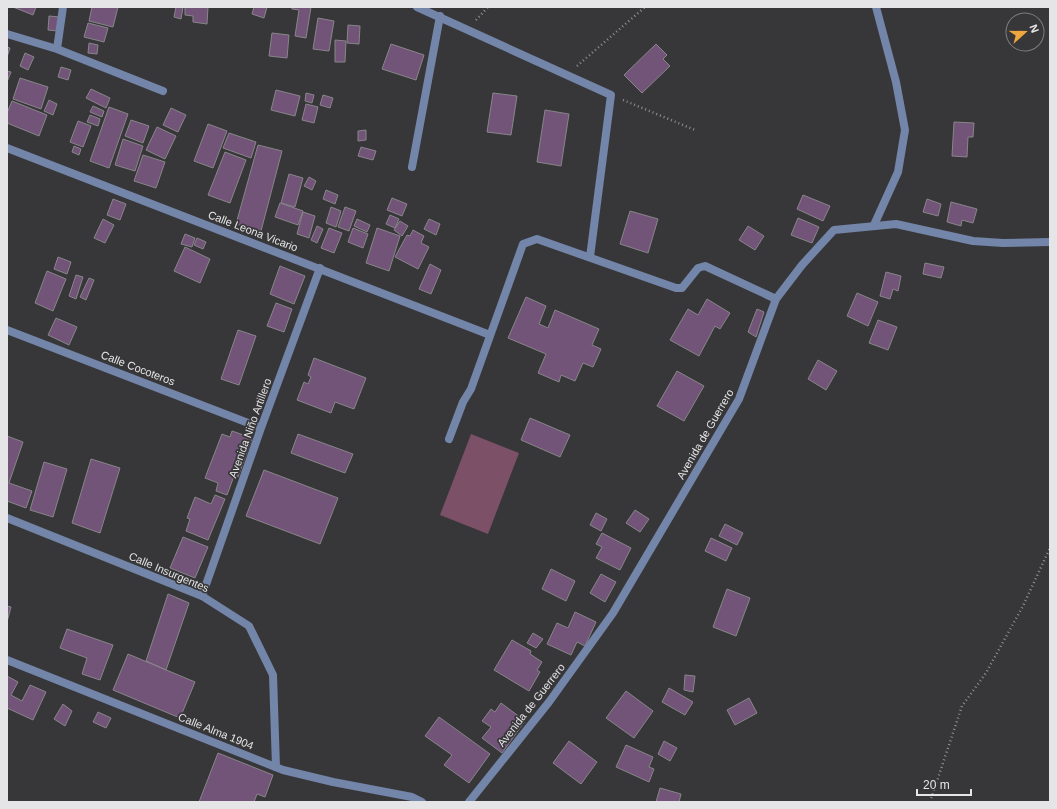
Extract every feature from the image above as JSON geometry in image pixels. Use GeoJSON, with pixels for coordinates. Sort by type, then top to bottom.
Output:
{"type":"FeatureCollection","features":[{"type":"Feature","properties":{"kind":"street"},"geometry":{"type":"LineString","coordinates":[[57,50],[63,7]]}},
{"type":"Feature","properties":{"kind":"street"},"geometry":{"type":"LineString","coordinates":[[417,7],[440,16],[612,95],[590,257]]}},
{"type":"Feature","properties":{"kind":"street"},"geometry":{"type":"LineString","coordinates":[[874,225],[898,172],[905,130],[896,82],[876,7]]}},
{"type":"Feature","properties":{"kind":"street"},"geometry":{"type":"LineString","coordinates":[[412,167],[440,16]]}},
{"type":"Feature","properties":{"kind":"street"},"geometry":{"type":"LineString","coordinates":[[7,34],[57,50],[163,91]]}},
{"type":"Feature","properties":{"kind":"street","name":"Calle Leona Vicario"},"geometry":{"type":"LineString","coordinates":[[7,148],[490,335]]}},
{"type":"Feature","properties":{"kind":"street","name":"Avenida de Guerrero"},"geometry":{"type":"LineString","coordinates":[[469,802],[549,702],[613,613],[739,399],[776,299],[802,265],[834,230],[896,224],[973,241],[1003,243],[1050,242]]}},
{"type":"Feature","properties":{"kind":"street"},"geometry":{"type":"LineString","coordinates":[[449,439],[463,402],[471,389],[523,244],[537,239],[676,288],[682,288],[698,268],[705,266],[776,299]]}},
{"type":"Feature","properties":{"kind":"street","name":"Avenida Niño Artillero"},"geometry":{"type":"LineString","coordinates":[[202,596],[260,428],[320,268]]}},
{"type":"Feature","properties":{"kind":"street","name":"Calle Cocoteros"},"geometry":{"type":"LineString","coordinates":[[7,330],[260,428]]}},
{"type":"Feature","properties":{"kind":"street","name":"Calle Insurgentes"},"geometry":{"type":"LineString","coordinates":[[7,518],[202,596],[248,626],[273,675],[276,767]]}},
{"type":"Feature","properties":{"kind":"street","name":"Calle Alma 1904"},"geometry":{"type":"LineString","coordinates":[[7,660],[276,767],[333,782],[412,797],[422,802]]}},
{"type":"Feature","properties":{"kind":"path"},"geometry":{"type":"LineString","coordinates":[[567,74],[645,7]]}},
{"type":"Feature","properties":{"kind":"path"},"geometry":{"type":"LineString","coordinates":[[612,95],[695,130]]}},
{"type":"Feature","properties":{"kind":"path"},"geometry":{"type":"LineString","coordinates":[[930,802],[962,706],[986,673],[1023,606],[1050,548]]}},
{"type":"Feature","properties":{"kind":"shaded area"},"geometry":{"type":"Polygon","coordinates":[[[471,434],[519,453],[488,534],[440,515],[471,434]]]}},
{"type":"Feature","properties":{"kind":"building"},"geometry":{"type":"Polygon","coordinates":[[[13,7],[36,7],[33,15],[13,7]]]}},
{"type":"Feature","properties":{"kind":"building"},"geometry":{"type":"Polygon","coordinates":[[[92,7],[118,7],[113,27],[89,21],[92,7]]]}},
{"type":"Feature","properties":{"kind":"building"},"geometry":{"type":"Polygon","coordinates":[[[176,7],[183,7],[181,19],[174,17],[176,7]]]}},
{"type":"Feature","properties":{"kind":"building"},"geometry":{"type":"Polygon","coordinates":[[[185,7],[208,7],[207,24],[193,22],[193,16],[185,15],[185,7]]]}},
{"type":"Feature","properties":{"kind":"building"},"geometry":{"type":"Polygon","coordinates":[[[254,7],[267,7],[264,18],[252,14],[254,7]]]}},
{"type":"Feature","properties":{"kind":"building"},"geometry":{"type":"Polygon","coordinates":[[[292,7],[311,7],[306,38],[295,36],[299,10],[292,9],[292,7]]]}},
{"type":"Feature","properties":{"kind":"building"},"geometry":{"type":"Polygon","coordinates":[[[49,16],[60,17],[58,31],[48,30],[49,16]]]}},
{"type":"Feature","properties":{"kind":"building"},"geometry":{"type":"Polygon","coordinates":[[[318,18],[334,21],[329,51],[313,49],[318,18]]]}},
{"type":"Feature","properties":{"kind":"building"},"geometry":{"type":"Polygon","coordinates":[[[88,23],[108,28],[104,42],[84,37],[88,23]]]}},
{"type":"Feature","properties":{"kind":"building"},"geometry":{"type":"Polygon","coordinates":[[[348,25],[360,26],[359,44],[347,43],[348,25]]]}},
{"type":"Feature","properties":{"kind":"building"},"geometry":{"type":"Polygon","coordinates":[[[272,33],[289,35],[287,58],[269,56],[272,33]]]}},
{"type":"Feature","properties":{"kind":"building"},"geometry":{"type":"Polygon","coordinates":[[[335,40],[346,41],[345,62],[335,62],[335,40]]]}},
{"type":"Feature","properties":{"kind":"building"},"geometry":{"type":"Polygon","coordinates":[[[89,43],[98,45],[97,54],[88,53],[89,43]]]}},
{"type":"Feature","properties":{"kind":"building"},"geometry":{"type":"Polygon","coordinates":[[[391,44],[424,55],[416,80],[382,69],[391,44]]]}},
{"type":"Feature","properties":{"kind":"building"},"geometry":{"type":"Polygon","coordinates":[[[656,44],[667,55],[663,59],[670,66],[642,93],[624,75],[656,44]]]}},
{"type":"Feature","properties":{"kind":"building"},"geometry":{"type":"Polygon","coordinates":[[[7,47],[10,48],[7,57],[7,47]]]}},
{"type":"Feature","properties":{"kind":"building"},"geometry":{"type":"Polygon","coordinates":[[[25,53],[34,57],[28,70],[20,66],[25,53]]]}},
{"type":"Feature","properties":{"kind":"building"},"geometry":{"type":"Polygon","coordinates":[[[61,67],[71,70],[68,80],[58,77],[61,67]]]}},
{"type":"Feature","properties":{"kind":"building"},"geometry":{"type":"Polygon","coordinates":[[[7,71],[11,72],[7,82],[7,71]]]}},
{"type":"Feature","properties":{"kind":"building"},"geometry":{"type":"Polygon","coordinates":[[[20,78],[48,87],[41,109],[13,99],[20,78]]]}},
{"type":"Feature","properties":{"kind":"building"},"geometry":{"type":"Polygon","coordinates":[[[91,89],[110,98],[106,108],[86,98],[91,89]]]}},
{"type":"Feature","properties":{"kind":"building"},"geometry":{"type":"Polygon","coordinates":[[[276,90],[300,96],[295,116],[271,110],[276,90]]]}},
{"type":"Feature","properties":{"kind":"building"},"geometry":{"type":"Polygon","coordinates":[[[306,93],[314,95],[312,103],[305,101],[306,93]]]}},
{"type":"Feature","properties":{"kind":"building"},"geometry":{"type":"Polygon","coordinates":[[[493,93],[517,96],[511,135],[487,132],[493,93]]]}},
{"type":"Feature","properties":{"kind":"building"},"geometry":{"type":"Polygon","coordinates":[[[323,95],[333,98],[330,108],[320,105],[323,95]]]}},
{"type":"Feature","properties":{"kind":"building"},"geometry":{"type":"Polygon","coordinates":[[[49,100],[57,104],[53,115],[44,111],[49,100]]]}},
{"type":"Feature","properties":{"kind":"building"},"geometry":{"type":"Polygon","coordinates":[[[12,101],[47,115],[39,136],[7,123],[7,113],[12,101]]]}},
{"type":"Feature","properties":{"kind":"building"},"geometry":{"type":"Polygon","coordinates":[[[306,104],[318,107],[314,123],[302,120],[306,104]]]}},
{"type":"Feature","properties":{"kind":"building"},"geometry":{"type":"Polygon","coordinates":[[[93,106],[104,111],[102,117],[90,112],[93,106]]]}},
{"type":"Feature","properties":{"kind":"building"},"geometry":{"type":"Polygon","coordinates":[[[109,107],[128,114],[109,168],[90,161],[109,107]]]}},
{"type":"Feature","properties":{"kind":"building"},"geometry":{"type":"Polygon","coordinates":[[[171,108],[186,115],[178,132],[163,125],[171,108]]]}},
{"type":"Feature","properties":{"kind":"building"},"geometry":{"type":"Polygon","coordinates":[[[545,110],[569,114],[561,166],[537,162],[545,110]]]}},
{"type":"Feature","properties":{"kind":"building"},"geometry":{"type":"Polygon","coordinates":[[[90,115],[100,119],[98,126],[87,122],[90,115]]]}},
{"type":"Feature","properties":{"kind":"building"},"geometry":{"type":"Polygon","coordinates":[[[131,120],[149,126],[143,143],[125,136],[131,120]]]}},
{"type":"Feature","properties":{"kind":"building"},"geometry":{"type":"Polygon","coordinates":[[[78,121],[91,126],[83,147],[70,142],[78,121]]]}},
{"type":"Feature","properties":{"kind":"building"},"geometry":{"type":"Polygon","coordinates":[[[954,122],[974,123],[973,137],[968,137],[967,157],[952,156],[954,122]]]}},
{"type":"Feature","properties":{"kind":"building"},"geometry":{"type":"Polygon","coordinates":[[[208,124],[227,131],[213,168],[194,161],[208,124]]]}},
{"type":"Feature","properties":{"kind":"building"},"geometry":{"type":"Polygon","coordinates":[[[157,127],[176,136],[165,159],[146,150],[157,127]]]}},
{"type":"Feature","properties":{"kind":"building"},"geometry":{"type":"Polygon","coordinates":[[[366,130],[366,140],[358,141],[358,131],[366,130]]]}},
{"type":"Feature","properties":{"kind":"building"},"geometry":{"type":"Polygon","coordinates":[[[229,133],[256,142],[251,158],[223,148],[229,133]]]}},
{"type":"Feature","properties":{"kind":"building"},"geometry":{"type":"Polygon","coordinates":[[[123,139],[143,146],[135,171],[115,165],[123,139]]]}},
{"type":"Feature","properties":{"kind":"building"},"geometry":{"type":"Polygon","coordinates":[[[258,145],[282,151],[261,231],[236,224],[258,145]]]}},
{"type":"Feature","properties":{"kind":"building"},"geometry":{"type":"Polygon","coordinates":[[[74,146],[81,149],[79,155],[72,152],[74,146]]]}},
{"type":"Feature","properties":{"kind":"building"},"geometry":{"type":"Polygon","coordinates":[[[361,147],[376,151],[373,160],[358,156],[361,147]]]}},
{"type":"Feature","properties":{"kind":"building"},"geometry":{"type":"Polygon","coordinates":[[[225,152],[246,160],[230,203],[208,195],[225,152]]]}},
{"type":"Feature","properties":{"kind":"building"},"geometry":{"type":"Polygon","coordinates":[[[143,155],[165,162],[156,188],[134,181],[143,155]]]}},
{"type":"Feature","properties":{"kind":"building"},"geometry":{"type":"Polygon","coordinates":[[[289,174],[303,178],[295,207],[281,203],[289,174]]]}},
{"type":"Feature","properties":{"kind":"building"},"geometry":{"type":"Polygon","coordinates":[[[309,177],[316,181],[312,190],[304,186],[309,177]]]}},
{"type":"Feature","properties":{"kind":"building"},"geometry":{"type":"Polygon","coordinates":[[[326,190],[338,195],[335,204],[323,199],[326,190]]]}},
{"type":"Feature","properties":{"kind":"building"},"geometry":{"type":"Polygon","coordinates":[[[803,195],[830,206],[823,221],[797,209],[803,195]]]}},
{"type":"Feature","properties":{"kind":"building"},"geometry":{"type":"Polygon","coordinates":[[[392,198],[407,204],[402,216],[387,210],[392,198]]]}},
{"type":"Feature","properties":{"kind":"building"},"geometry":{"type":"Polygon","coordinates":[[[113,199],[126,204],[120,220],[107,215],[113,199]]]}},
{"type":"Feature","properties":{"kind":"building"},"geometry":{"type":"Polygon","coordinates":[[[927,199],[941,204],[938,216],[923,212],[927,199]]]}},
{"type":"Feature","properties":{"kind":"building"},"geometry":{"type":"Polygon","coordinates":[[[951,202],[977,209],[973,223],[962,220],[961,226],[947,222],[951,202]]]}},
{"type":"Feature","properties":{"kind":"building"},"geometry":{"type":"Polygon","coordinates":[[[280,203],[303,211],[298,225],[275,217],[280,203]]]}},
{"type":"Feature","properties":{"kind":"building"},"geometry":{"type":"Polygon","coordinates":[[[331,207],[341,211],[336,227],[326,223],[331,207]]]}},
{"type":"Feature","properties":{"kind":"building"},"geometry":{"type":"Polygon","coordinates":[[[345,207],[356,211],[349,231],[338,227],[345,207]]]}},
{"type":"Feature","properties":{"kind":"building"},"geometry":{"type":"Polygon","coordinates":[[[630,211],[658,219],[648,253],[620,244],[630,211]]]}},
{"type":"Feature","properties":{"kind":"building"},"geometry":{"type":"Polygon","coordinates":[[[303,212],[315,216],[309,238],[297,234],[303,212]]]}},
{"type":"Feature","properties":{"kind":"building"},"geometry":{"type":"Polygon","coordinates":[[[390,215],[399,219],[395,228],[386,224],[390,215]]]}},
{"type":"Feature","properties":{"kind":"building"},"geometry":{"type":"Polygon","coordinates":[[[798,218],[819,227],[812,243],[791,235],[798,218]]]}},
{"type":"Feature","properties":{"kind":"building"},"geometry":{"type":"Polygon","coordinates":[[[103,219],[114,225],[105,243],[94,238],[103,219]]]}},
{"type":"Feature","properties":{"kind":"building"},"geometry":{"type":"Polygon","coordinates":[[[357,219],[370,225],[367,232],[354,226],[357,219]]]}},
{"type":"Feature","properties":{"kind":"building"},"geometry":{"type":"Polygon","coordinates":[[[429,219],[440,224],[436,235],[424,229],[429,219]]]}},
{"type":"Feature","properties":{"kind":"building"},"geometry":{"type":"Polygon","coordinates":[[[400,221],[408,226],[402,236],[394,230],[400,221]]]}},
{"type":"Feature","properties":{"kind":"building"},"geometry":{"type":"Polygon","coordinates":[[[317,226],[323,229],[317,243],[311,240],[317,226]]]}},
{"type":"Feature","properties":{"kind":"building"},"geometry":{"type":"Polygon","coordinates":[[[748,226],[764,236],[755,250],[739,240],[748,226]]]}},
{"type":"Feature","properties":{"kind":"building"},"geometry":{"type":"Polygon","coordinates":[[[329,228],[342,233],[334,253],[321,248],[329,228]]]}},
{"type":"Feature","properties":{"kind":"building"},"geometry":{"type":"Polygon","coordinates":[[[353,228],[368,234],[363,248],[348,242],[353,228]]]}},
{"type":"Feature","properties":{"kind":"building"},"geometry":{"type":"Polygon","coordinates":[[[377,228],[400,236],[389,271],[366,263],[377,228]]]}},
{"type":"Feature","properties":{"kind":"building"},"geometry":{"type":"Polygon","coordinates":[[[413,230],[424,236],[421,243],[429,247],[418,269],[395,257],[407,235],[410,236],[413,230]]]}},
{"type":"Feature","properties":{"kind":"building"},"geometry":{"type":"Polygon","coordinates":[[[185,234],[195,238],[192,247],[181,244],[185,234]]]}},
{"type":"Feature","properties":{"kind":"building"},"geometry":{"type":"Polygon","coordinates":[[[197,238],[206,242],[203,249],[194,245],[197,238]]]}},
{"type":"Feature","properties":{"kind":"building"},"geometry":{"type":"Polygon","coordinates":[[[185,247],[210,259],[200,283],[174,271],[185,247]]]}},
{"type":"Feature","properties":{"kind":"building"},"geometry":{"type":"Polygon","coordinates":[[[58,257],[71,262],[67,274],[54,269],[58,257]]]}},
{"type":"Feature","properties":{"kind":"building"},"geometry":{"type":"Polygon","coordinates":[[[925,263],[944,267],[941,278],[923,274],[925,263]]]}},
{"type":"Feature","properties":{"kind":"building"},"geometry":{"type":"Polygon","coordinates":[[[430,264],[441,270],[431,294],[419,289],[430,264]]]}},
{"type":"Feature","properties":{"kind":"building"},"geometry":{"type":"Polygon","coordinates":[[[280,266],[305,276],[294,304],[270,294],[280,266]]]}},
{"type":"Feature","properties":{"kind":"building"},"geometry":{"type":"Polygon","coordinates":[[[47,271],[66,279],[53,311],[35,303],[47,271]]]}},
{"type":"Feature","properties":{"kind":"building"},"geometry":{"type":"Polygon","coordinates":[[[886,272],[901,276],[898,291],[893,289],[890,299],[880,296],[886,272]]]}},
{"type":"Feature","properties":{"kind":"building"},"geometry":{"type":"Polygon","coordinates":[[[76,275],[83,277],[76,299],[69,296],[76,275]]]}},
{"type":"Feature","properties":{"kind":"building"},"geometry":{"type":"Polygon","coordinates":[[[89,278],[94,280],[86,300],[80,297],[89,278]]]}},
{"type":"Feature","properties":{"kind":"building"},"geometry":{"type":"Polygon","coordinates":[[[857,293],[878,302],[868,326],[847,316],[857,293]]]}},
{"type":"Feature","properties":{"kind":"building"},"geometry":{"type":"Polygon","coordinates":[[[526,297],[546,306],[539,324],[548,328],[555,310],[599,329],[592,345],[601,349],[593,367],[583,363],[575,381],[561,375],[559,382],[538,373],[546,354],[508,338],[526,297]]]}},
{"type":"Feature","properties":{"kind":"building"},"geometry":{"type":"Polygon","coordinates":[[[707,299],[730,313],[720,329],[715,326],[699,356],[670,340],[688,309],[698,315],[707,299]]]}},
{"type":"Feature","properties":{"kind":"building"},"geometry":{"type":"Polygon","coordinates":[[[276,303],[292,309],[284,332],[267,326],[276,303]]]}},
{"type":"Feature","properties":{"kind":"building"},"geometry":{"type":"Polygon","coordinates":[[[757,309],[764,312],[756,337],[748,332],[757,309]]]}},
{"type":"Feature","properties":{"kind":"building"},"geometry":{"type":"Polygon","coordinates":[[[56,318],[77,327],[69,345],[48,335],[56,318]]]}},
{"type":"Feature","properties":{"kind":"building"},"geometry":{"type":"Polygon","coordinates":[[[878,320],[897,327],[888,350],[869,343],[878,320]]]}},
{"type":"Feature","properties":{"kind":"building"},"geometry":{"type":"Polygon","coordinates":[[[238,330],[256,336],[239,385],[221,379],[238,330]]]}},
{"type":"Feature","properties":{"kind":"building"},"geometry":{"type":"Polygon","coordinates":[[[314,358],[366,378],[354,409],[335,402],[331,413],[297,400],[304,382],[308,384],[311,377],[308,375],[314,358]]]}},
{"type":"Feature","properties":{"kind":"building"},"geometry":{"type":"Polygon","coordinates":[[[818,360],[837,371],[826,390],[808,379],[818,360]]]}},
{"type":"Feature","properties":{"kind":"building"},"geometry":{"type":"Polygon","coordinates":[[[677,371],[704,386],[684,421],[657,406],[677,371]]]}},
{"type":"Feature","properties":{"kind":"building"},"geometry":{"type":"Polygon","coordinates":[[[530,418],[570,435],[560,457],[521,440],[530,418]]]}},
{"type":"Feature","properties":{"kind":"building"},"geometry":{"type":"Polygon","coordinates":[[[232,431],[252,438],[238,477],[234,476],[227,495],[216,491],[218,483],[205,478],[222,434],[230,437],[232,431]]]}},
{"type":"Feature","properties":{"kind":"building"},"geometry":{"type":"Polygon","coordinates":[[[298,434],[353,454],[345,473],[291,453],[298,434]]]}},
{"type":"Feature","properties":{"kind":"building"},"geometry":{"type":"Polygon","coordinates":[[[7,436],[23,442],[9,483],[32,491],[26,508],[7,501],[7,436]]]}},
{"type":"Feature","properties":{"kind":"building"},"geometry":{"type":"Polygon","coordinates":[[[91,459],[120,468],[100,533],[72,523],[91,459]]]}},
{"type":"Feature","properties":{"kind":"building"},"geometry":{"type":"Polygon","coordinates":[[[44,462],[67,469],[53,517],[30,510],[44,462]]]}},
{"type":"Feature","properties":{"kind":"building"},"geometry":{"type":"Polygon","coordinates":[[[264,470],[338,498],[320,544],[246,516],[264,470]]]}},
{"type":"Feature","properties":{"kind":"building"},"geometry":{"type":"Polygon","coordinates":[[[215,495],[225,499],[208,540],[186,531],[190,519],[187,518],[195,497],[211,504],[215,495]]]}},
{"type":"Feature","properties":{"kind":"building"},"geometry":{"type":"Polygon","coordinates":[[[635,510],[649,519],[640,532],[626,523],[635,510]]]}},
{"type":"Feature","properties":{"kind":"building"},"geometry":{"type":"Polygon","coordinates":[[[596,513],[607,519],[601,531],[590,525],[596,513]]]}},
{"type":"Feature","properties":{"kind":"building"},"geometry":{"type":"Polygon","coordinates":[[[725,524],[743,533],[737,545],[719,536],[725,524]]]}},
{"type":"Feature","properties":{"kind":"building"},"geometry":{"type":"Polygon","coordinates":[[[602,533],[631,548],[620,570],[596,558],[602,547],[596,544],[602,533]]]}},
{"type":"Feature","properties":{"kind":"building"},"geometry":{"type":"Polygon","coordinates":[[[183,537],[208,547],[195,578],[170,568],[183,537]]]}},
{"type":"Feature","properties":{"kind":"building"},"geometry":{"type":"Polygon","coordinates":[[[711,538],[732,548],[726,561],[705,551],[711,538]]]}},
{"type":"Feature","properties":{"kind":"building"},"geometry":{"type":"Polygon","coordinates":[[[551,569],[575,581],[566,601],[542,589],[551,569]]]}},
{"type":"Feature","properties":{"kind":"building"},"geometry":{"type":"Polygon","coordinates":[[[601,574],[616,582],[605,602],[590,593],[601,574]]]}},
{"type":"Feature","properties":{"kind":"building"},"geometry":{"type":"Polygon","coordinates":[[[727,589],[750,598],[736,636],[713,627],[727,589]]]}},
{"type":"Feature","properties":{"kind":"building"},"geometry":{"type":"Polygon","coordinates":[[[168,594],[189,603],[166,670],[146,661],[168,594]]]}},
{"type":"Feature","properties":{"kind":"building"},"geometry":{"type":"Polygon","coordinates":[[[7,606],[11,607],[7,622],[7,606]]]}},
{"type":"Feature","properties":{"kind":"building"},"geometry":{"type":"Polygon","coordinates":[[[575,612],[596,622],[585,646],[577,642],[571,655],[547,644],[557,623],[568,628],[575,612]]]}},
{"type":"Feature","properties":{"kind":"building"},"geometry":{"type":"Polygon","coordinates":[[[67,629],[113,645],[100,680],[82,674],[87,658],[60,648],[67,629]]]}},
{"type":"Feature","properties":{"kind":"building"},"geometry":{"type":"Polygon","coordinates":[[[533,633],[543,639],[536,648],[527,643],[533,633]]]}},
{"type":"Feature","properties":{"kind":"building"},"geometry":{"type":"Polygon","coordinates":[[[512,640],[531,651],[530,654],[542,662],[537,670],[540,672],[529,691],[494,670],[512,640]]]}},
{"type":"Feature","properties":{"kind":"building"},"geometry":{"type":"Polygon","coordinates":[[[128,654],[195,682],[180,718],[113,690],[128,654]]]}},
{"type":"Feature","properties":{"kind":"building"},"geometry":{"type":"Polygon","coordinates":[[[685,675],[695,676],[693,692],[684,690],[685,675]]]}},
{"type":"Feature","properties":{"kind":"building"},"geometry":{"type":"Polygon","coordinates":[[[7,676],[18,682],[11,695],[22,701],[30,685],[46,692],[33,720],[7,708],[7,676]]]}},
{"type":"Feature","properties":{"kind":"building"},"geometry":{"type":"Polygon","coordinates":[[[669,688],[693,702],[685,715],[662,702],[669,688]]]}},
{"type":"Feature","properties":{"kind":"building"},"geometry":{"type":"Polygon","coordinates":[[[626,691],[653,711],[634,738],[606,718],[626,691]]]}},
{"type":"Feature","properties":{"kind":"building"},"geometry":{"type":"Polygon","coordinates":[[[749,698],[757,713],[735,725],[727,710],[749,698]]]}},
{"type":"Feature","properties":{"kind":"building"},"geometry":{"type":"Polygon","coordinates":[[[501,703],[525,721],[502,753],[482,738],[491,727],[482,721],[491,709],[495,712],[501,703]]]}},
{"type":"Feature","properties":{"kind":"building"},"geometry":{"type":"Polygon","coordinates":[[[63,704],[72,711],[65,726],[54,719],[63,704]]]}},
{"type":"Feature","properties":{"kind":"building"},"geometry":{"type":"Polygon","coordinates":[[[98,712],[111,718],[106,728],[93,722],[98,712]]]}},
{"type":"Feature","properties":{"kind":"building"},"geometry":{"type":"Polygon","coordinates":[[[439,717],[490,754],[469,783],[444,765],[452,755],[425,736],[439,717]]]}},
{"type":"Feature","properties":{"kind":"building"},"geometry":{"type":"Polygon","coordinates":[[[569,741],[597,762],[581,784],[553,763],[569,741]]]}},
{"type":"Feature","properties":{"kind":"building"},"geometry":{"type":"Polygon","coordinates":[[[664,741],[677,748],[670,761],[658,754],[664,741]]]}},
{"type":"Feature","properties":{"kind":"building"},"geometry":{"type":"Polygon","coordinates":[[[626,745],[653,757],[649,767],[654,769],[649,782],[616,767],[626,745]]]}},
{"type":"Feature","properties":{"kind":"building"},"geometry":{"type":"Polygon","coordinates":[[[218,753],[273,775],[265,797],[257,794],[254,802],[199,802],[218,753]]]}},
{"type":"Feature","properties":{"kind":"building"},"geometry":{"type":"Polygon","coordinates":[[[660,788],[681,794],[679,802],[656,802],[660,788]]]}}]}
